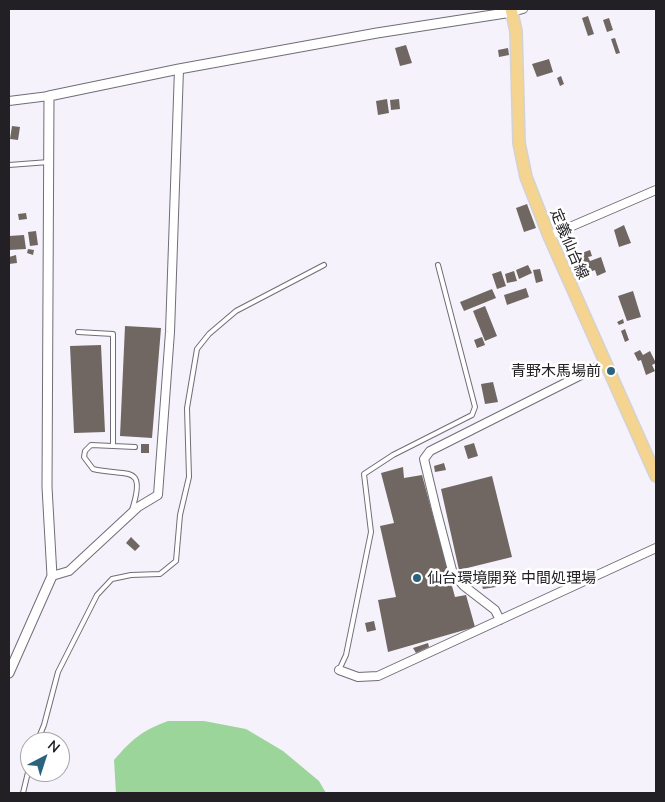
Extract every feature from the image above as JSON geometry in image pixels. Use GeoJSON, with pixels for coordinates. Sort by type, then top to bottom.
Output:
{"type":"FeatureCollection","features":[{"type":"Feature","properties":{"kind":"main road","name":"定義仙台線"},"geometry":{"type":"LineString","coordinates":[[515,10],[519,143],[526,177],[549,236],[656,476]]}},
{"type":"Feature","properties":{"kind":"street"},"geometry":{"type":"LineString","coordinates":[[9,101],[49,96],[179,69],[515,10]]}},
{"type":"Feature","properties":{"kind":"street"},"geometry":{"type":"LineString","coordinates":[[52,576],[69,570],[131,512],[158,495],[170,332],[179,69]]}},
{"type":"Feature","properties":{"kind":"street"},"geometry":{"type":"LineString","coordinates":[[9,673],[52,576],[47,487],[49,96]]}},
{"type":"Feature","properties":{"kind":"street"},"geometry":{"type":"LineString","coordinates":[[549,236],[656,190]]}},
{"type":"Feature","properties":{"kind":"street"},"geometry":{"type":"LineString","coordinates":[[500,620],[495,610],[464,586],[453,574],[424,459],[430,451],[605,363]]}},
{"type":"Feature","properties":{"kind":"street"},"geometry":{"type":"LineString","coordinates":[[339,670],[358,677],[378,676],[656,548]]}},
{"type":"Feature","properties":{"kind":"lane"},"geometry":{"type":"LineString","coordinates":[[9,165],[49,162]]}},
{"type":"Feature","properties":{"kind":"lane"},"geometry":{"type":"LineString","coordinates":[[41,732],[58,672],[97,596],[112,578],[160,574],[176,562],[180,515],[189,476],[186,408],[197,349],[208,334],[236,311],[324,265]]}},
{"type":"Feature","properties":{"kind":"lane"},"geometry":{"type":"LineString","coordinates":[[339,670],[346,655],[371,532],[364,474],[394,455],[472,415],[475,407],[438,265]]}},
{"type":"Feature","properties":{"kind":"lane"},"geometry":{"type":"LineString","coordinates":[[78,332],[113,334],[113,446]]}},
{"type":"Feature","properties":{"kind":"lane"},"geometry":{"type":"LineString","coordinates":[[131,512],[138,485],[135,478],[129,474],[93,469],[84,457],[91,445],[135,448]]}},
{"type":"Feature","properties":{"kind":"green space"},"geometry":{"type":"Polygon","coordinates":[[[168,721],[204,721],[246,729],[283,751],[319,781],[326,793],[116,793],[114,760],[138,736],[168,721]]]}},
{"type":"Feature","properties":{"kind":"building"},"geometry":{"type":"Polygon","coordinates":[[[588,16],[594,34],[588,36],[582,18],[588,16]]]}},
{"type":"Feature","properties":{"kind":"building"},"geometry":{"type":"Polygon","coordinates":[[[609,18],[613,30],[607,32],[603,20],[609,18]]]}},
{"type":"Feature","properties":{"kind":"building"},"geometry":{"type":"Polygon","coordinates":[[[615,38],[620,53],[616,54],[611,39],[615,38]]]}},
{"type":"Feature","properties":{"kind":"building"},"geometry":{"type":"Polygon","coordinates":[[[406,45],[412,63],[400,66],[395,48],[406,45]]]}},
{"type":"Feature","properties":{"kind":"building"},"geometry":{"type":"Polygon","coordinates":[[[508,48],[509,55],[499,57],[498,50],[508,48]]]}},
{"type":"Feature","properties":{"kind":"building"},"geometry":{"type":"Polygon","coordinates":[[[549,59],[553,72],[537,77],[532,64],[549,59]]]}},
{"type":"Feature","properties":{"kind":"building"},"geometry":{"type":"Polygon","coordinates":[[[561,76],[564,84],[560,86],[557,78],[561,76]]]}},
{"type":"Feature","properties":{"kind":"building"},"geometry":{"type":"Polygon","coordinates":[[[387,99],[389,113],[378,115],[376,101],[387,99]]]}},
{"type":"Feature","properties":{"kind":"building"},"geometry":{"type":"Polygon","coordinates":[[[399,99],[400,109],[391,110],[390,100],[399,99]]]}},
{"type":"Feature","properties":{"kind":"building"},"geometry":{"type":"Polygon","coordinates":[[[12,126],[20,127],[18,140],[10,139],[12,126]]]}},
{"type":"Feature","properties":{"kind":"building"},"geometry":{"type":"Polygon","coordinates":[[[527,204],[536,228],[524,232],[516,208],[527,204]]]}},
{"type":"Feature","properties":{"kind":"building"},"geometry":{"type":"Polygon","coordinates":[[[26,213],[27,219],[19,220],[18,214],[26,213]]]}},
{"type":"Feature","properties":{"kind":"building"},"geometry":{"type":"Polygon","coordinates":[[[624,225],[631,243],[619,247],[614,230],[624,225]]]}},
{"type":"Feature","properties":{"kind":"building"},"geometry":{"type":"Polygon","coordinates":[[[36,231],[38,245],[30,246],[28,232],[36,231]]]}},
{"type":"Feature","properties":{"kind":"building"},"geometry":{"type":"Polygon","coordinates":[[[24,235],[26,249],[9,250],[9,236],[24,235]]]}},
{"type":"Feature","properties":{"kind":"building"},"geometry":{"type":"Polygon","coordinates":[[[28,249],[34,250],[33,255],[27,253],[28,249]]]}},
{"type":"Feature","properties":{"kind":"building"},"geometry":{"type":"Polygon","coordinates":[[[590,250],[592,256],[588,257],[590,261],[601,257],[606,272],[597,276],[595,270],[581,275],[574,256],[590,250]]]}},
{"type":"Feature","properties":{"kind":"building"},"geometry":{"type":"Polygon","coordinates":[[[16,255],[17,263],[9,264],[9,257],[16,255]]]}},
{"type":"Feature","properties":{"kind":"building"},"geometry":{"type":"Polygon","coordinates":[[[528,265],[532,273],[519,279],[516,270],[528,265]]]}},
{"type":"Feature","properties":{"kind":"building"},"geometry":{"type":"Polygon","coordinates":[[[540,269],[543,281],[536,283],[533,270],[540,269]]]}},
{"type":"Feature","properties":{"kind":"building"},"geometry":{"type":"Polygon","coordinates":[[[501,271],[506,286],[497,289],[492,274],[501,271]]]}},
{"type":"Feature","properties":{"kind":"building"},"geometry":{"type":"Polygon","coordinates":[[[514,271],[517,281],[507,283],[505,274],[514,271]]]}},
{"type":"Feature","properties":{"kind":"building"},"geometry":{"type":"Polygon","coordinates":[[[526,288],[529,297],[507,305],[504,295],[526,288]]]}},
{"type":"Feature","properties":{"kind":"building"},"geometry":{"type":"Polygon","coordinates":[[[492,289],[496,298],[464,311],[460,302],[492,289]]]}},
{"type":"Feature","properties":{"kind":"building"},"geometry":{"type":"Polygon","coordinates":[[[633,291],[641,317],[627,321],[618,296],[633,291]]]}},
{"type":"Feature","properties":{"kind":"building"},"geometry":{"type":"Polygon","coordinates":[[[485,306],[497,336],[485,341],[473,311],[485,306]]]}},
{"type":"Feature","properties":{"kind":"building"},"geometry":{"type":"Polygon","coordinates":[[[623,319],[624,323],[619,325],[617,322],[623,319]]]}},
{"type":"Feature","properties":{"kind":"building"},"geometry":{"type":"Polygon","coordinates":[[[125,326],[161,328],[152,438],[120,436],[125,326]]]}},
{"type":"Feature","properties":{"kind":"building"},"geometry":{"type":"Polygon","coordinates":[[[625,329],[629,340],[625,342],[621,331],[625,329]]]}},
{"type":"Feature","properties":{"kind":"building"},"geometry":{"type":"Polygon","coordinates":[[[482,337],[485,345],[477,348],[474,340],[482,337]]]}},
{"type":"Feature","properties":{"kind":"building"},"geometry":{"type":"Polygon","coordinates":[[[101,345],[105,432],[74,433],[70,346],[101,345]]]}},
{"type":"Feature","properties":{"kind":"building"},"geometry":{"type":"Polygon","coordinates":[[[640,350],[643,355],[650,351],[656,363],[652,365],[655,371],[646,375],[641,360],[638,361],[634,353],[640,350]]]}},
{"type":"Feature","properties":{"kind":"building"},"geometry":{"type":"Polygon","coordinates":[[[493,382],[498,402],[485,404],[481,384],[493,382]]]}},
{"type":"Feature","properties":{"kind":"building"},"geometry":{"type":"Polygon","coordinates":[[[474,443],[478,456],[468,459],[464,446],[474,443]]]}},
{"type":"Feature","properties":{"kind":"building"},"geometry":{"type":"Polygon","coordinates":[[[141,444],[149,444],[149,453],[141,453],[141,444]]]}},
{"type":"Feature","properties":{"kind":"building"},"geometry":{"type":"Polygon","coordinates":[[[444,463],[446,470],[435,472],[434,466],[444,463]]]}},
{"type":"Feature","properties":{"kind":"building"},"geometry":{"type":"Polygon","coordinates":[[[403,467],[404,478],[422,475],[455,597],[466,595],[475,627],[388,652],[378,600],[396,597],[380,526],[394,523],[381,473],[403,467]]]}},
{"type":"Feature","properties":{"kind":"building"},"geometry":{"type":"Polygon","coordinates":[[[492,476],[512,557],[459,570],[441,489],[492,476]]]}},
{"type":"Feature","properties":{"kind":"building"},"geometry":{"type":"Polygon","coordinates":[[[131,537],[140,546],[135,551],[126,543],[131,537]]]}},
{"type":"Feature","properties":{"kind":"building"},"geometry":{"type":"Polygon","coordinates":[[[494,576],[496,587],[483,589],[480,579],[494,576]]]}},
{"type":"Feature","properties":{"kind":"building"},"geometry":{"type":"Polygon","coordinates":[[[374,621],[376,630],[367,632],[365,623],[374,621]]]}},
{"type":"Feature","properties":{"kind":"building"},"geometry":{"type":"Polygon","coordinates":[[[428,643],[429,647],[416,653],[413,648],[428,643]]]}},
{"type":"Feature","properties":{"kind":"place","name":"青野木馬場前"},"geometry":{"type":"Point","coordinates":[611,371]}},
{"type":"Feature","properties":{"kind":"place","name":"仙台環境開発 中間処理場"},"geometry":{"type":"Point","coordinates":[417,578]}}]}
